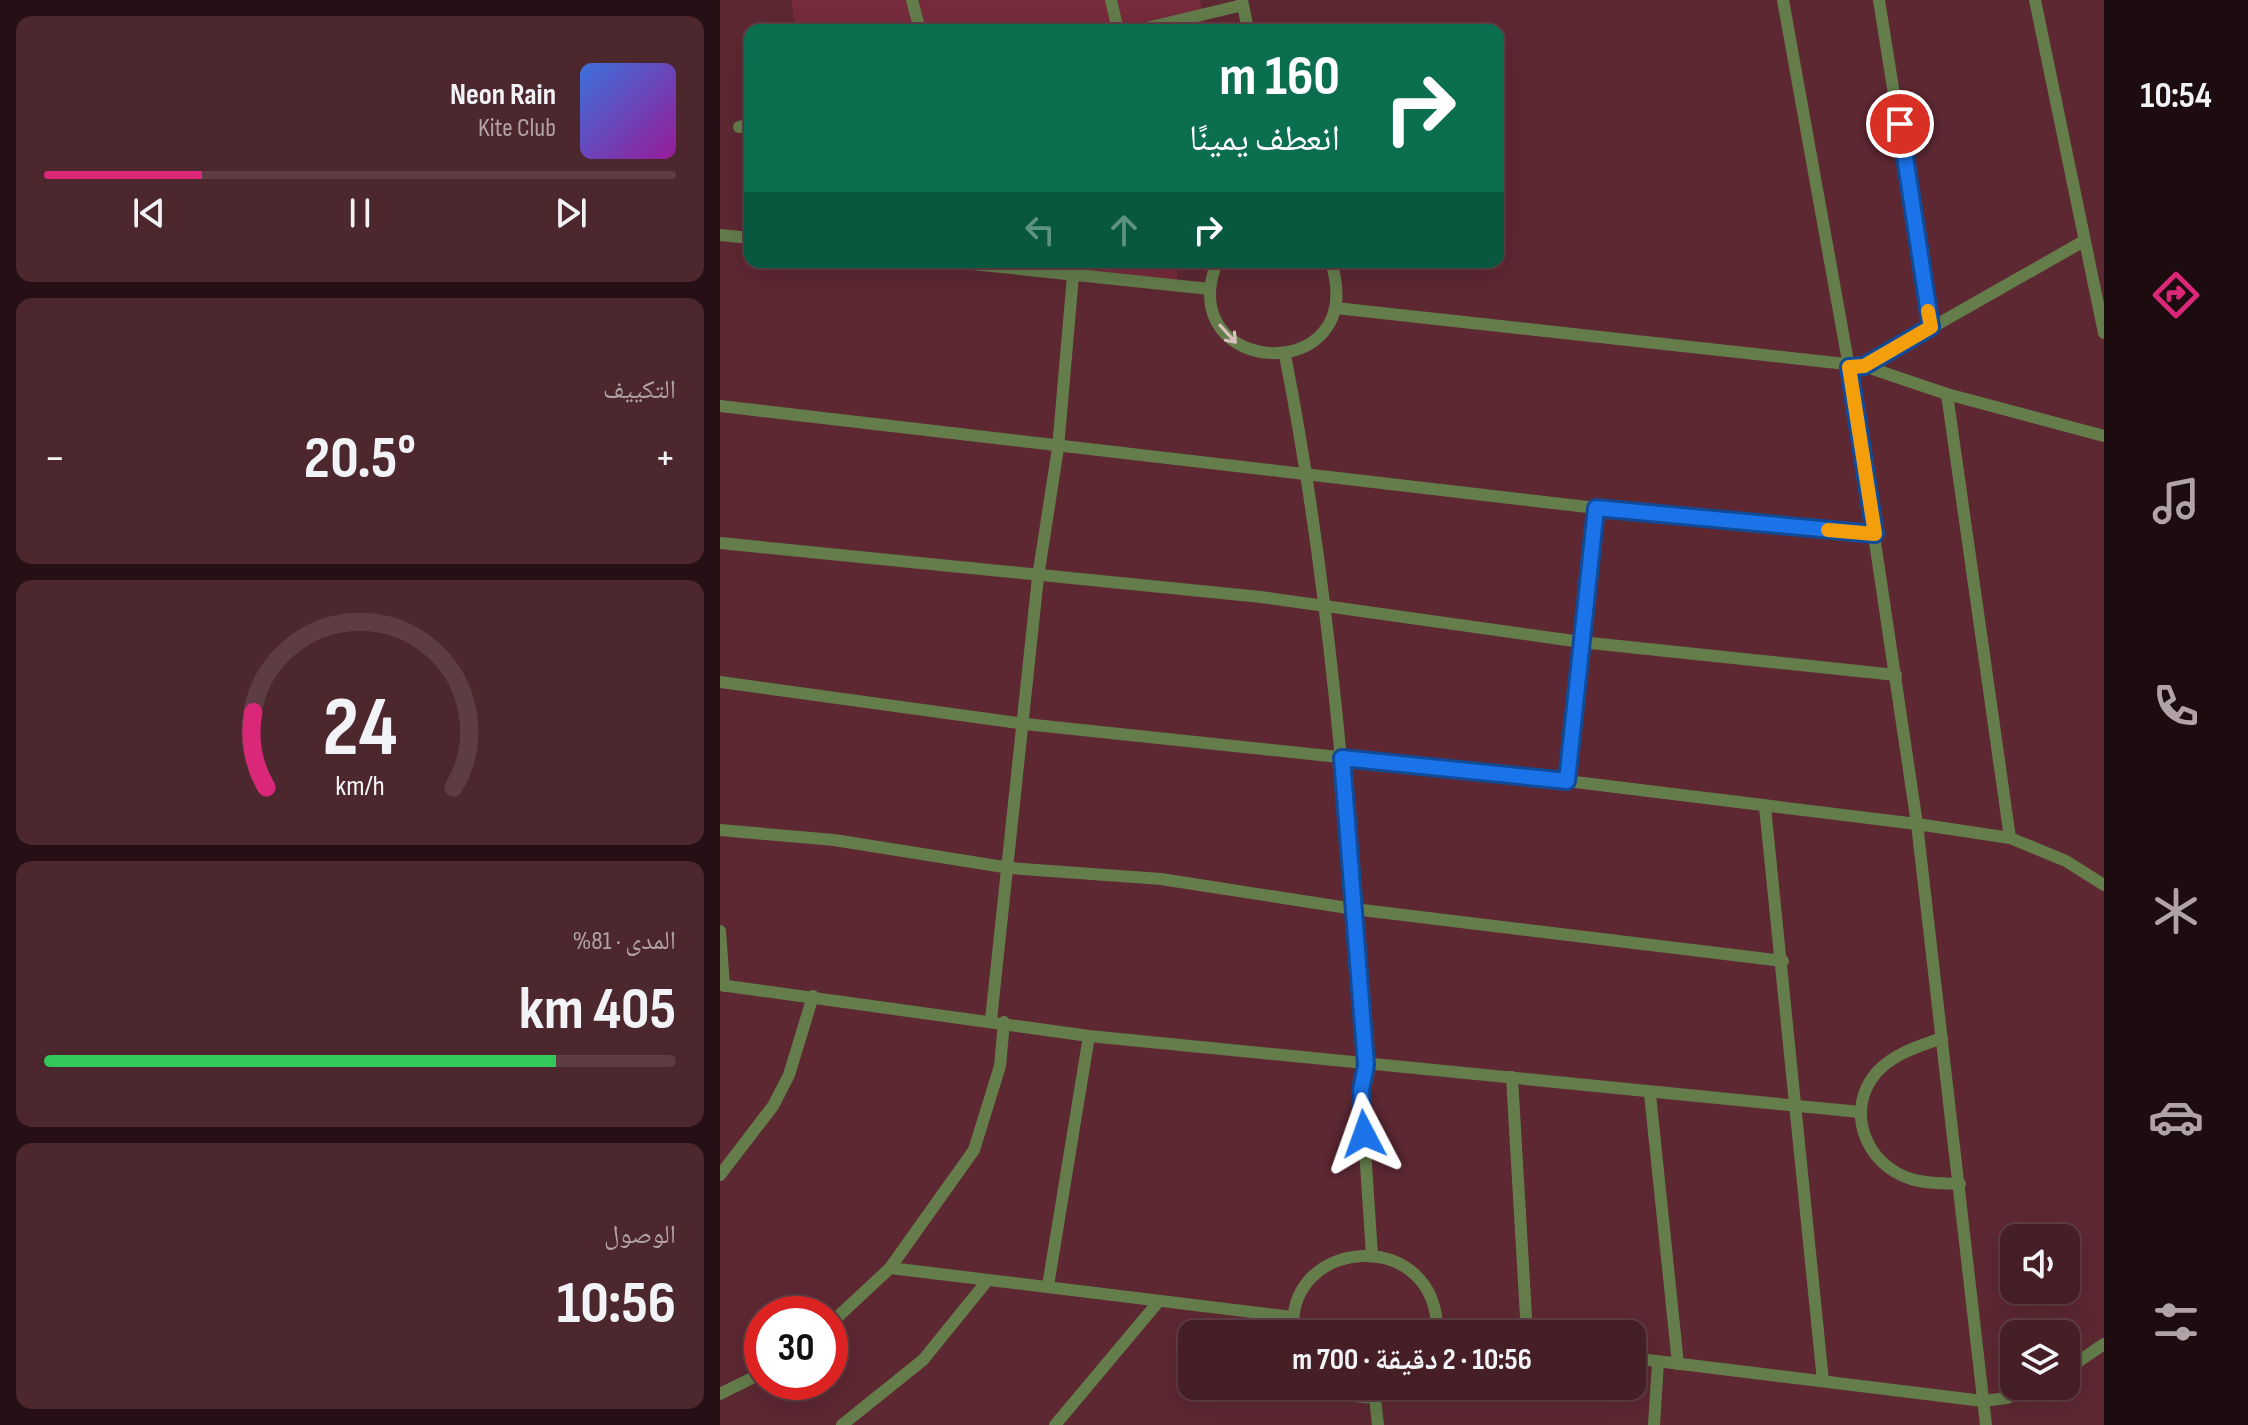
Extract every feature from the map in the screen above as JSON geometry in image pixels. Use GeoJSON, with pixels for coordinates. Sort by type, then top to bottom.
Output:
{"type":"FeatureCollection","features":[{"type":"Feature","properties":{"kind":"street"},"geometry":{"type":"LineString","coordinates":[[912,0],[918,24]]}},
{"type":"Feature","properties":{"kind":"street"},"geometry":{"type":"LineString","coordinates":[[1111,0],[1117,24]]}},
{"type":"Feature","properties":{"kind":"street"},"geometry":{"type":"LineString","coordinates":[[1783,0],[1849,367],[1896,675],[1917,824],[1986,1425]]}},
{"type":"Feature","properties":{"kind":"street"},"geometry":{"type":"LineString","coordinates":[[1879,0],[1931,327]]}},
{"type":"Feature","properties":{"kind":"street"},"geometry":{"type":"LineString","coordinates":[[2035,0],[2104,333]]}},
{"type":"Feature","properties":{"kind":"street"},"geometry":{"type":"LineString","coordinates":[[1160,24],[1242,2],[1247,24]]}},
{"type":"Feature","properties":{"kind":"street"},"geometry":{"type":"LineString","coordinates":[[720,235],[744,237]]}},
{"type":"Feature","properties":{"kind":"street"},"geometry":{"type":"LineString","coordinates":[[1864,366],[2084,241]]}},
{"type":"Feature","properties":{"kind":"street"},"geometry":{"type":"LineString","coordinates":[[1004,268],[1210,289]]}},
{"type":"Feature","properties":{"kind":"street"},"geometry":{"type":"LineString","coordinates":[[1215,268],[1210,289],[1213,311],[1221,329],[1234,342],[1251,352],[1285,355],[1310,344],[1326,328],[1336,308],[1338,284],[1333,268]]}},
{"type":"Feature","properties":{"kind":"street"},"geometry":{"type":"LineString","coordinates":[[991,1020],[1010,868],[1038,577],[1058,448],[1073,276]]}},
{"type":"Feature","properties":{"kind":"street"},"geometry":{"type":"LineString","coordinates":[[1336,308],[1849,367],[1864,366],[1947,394],[2104,436]]}},
{"type":"Feature","properties":{"kind":"street"},"geometry":{"type":"LineString","coordinates":[[1285,355],[1308,473],[1342,758],[1366,1065],[1361,1090],[1372,1255]]}},
{"type":"Feature","properties":{"kind":"street"},"geometry":{"type":"LineString","coordinates":[[1947,394],[2010,838]]}},
{"type":"Feature","properties":{"kind":"street"},"geometry":{"type":"LineString","coordinates":[[720,406],[1058,448],[1308,473],[1596,508],[1875,534]]}},
{"type":"Feature","properties":{"kind":"street"},"geometry":{"type":"LineString","coordinates":[[1567,781],[1596,508]]}},
{"type":"Feature","properties":{"kind":"street"},"geometry":{"type":"LineString","coordinates":[[720,543],[1261,597],[1581,642],[1896,675]]}},
{"type":"Feature","properties":{"kind":"street"},"geometry":{"type":"LineString","coordinates":[[720,682],[1025,724],[1567,781],[1917,824],[2010,838],[2066,861],[2104,885]]}},
{"type":"Feature","properties":{"kind":"street"},"geometry":{"type":"LineString","coordinates":[[1765,807],[1783,961],[1823,1381]]}},
{"type":"Feature","properties":{"kind":"street"},"geometry":{"type":"LineString","coordinates":[[720,830],[834,840],[1010,868],[1161,879],[1354,909],[1783,961]]}},
{"type":"Feature","properties":{"kind":"street"},"geometry":{"type":"LineString","coordinates":[[720,931],[722,986],[991,1020],[1089,1036],[1512,1077],[1650,1094],[1860,1112]]}},
{"type":"Feature","properties":{"kind":"street"},"geometry":{"type":"LineString","coordinates":[[720,1175],[773,1106],[789,1075],[813,996]]}},
{"type":"Feature","properties":{"kind":"street"},"geometry":{"type":"LineString","coordinates":[[848,1307],[890,1268],[974,1150],[1000,1066],[1004,1022]]}},
{"type":"Feature","properties":{"kind":"street"},"geometry":{"type":"LineString","coordinates":[[1048,1286],[1089,1036]]}},
{"type":"Feature","properties":{"kind":"street"},"geometry":{"type":"LineString","coordinates":[[1942,1038],[1904,1053],[1878,1070],[1865,1088],[1860,1112],[1863,1135],[1874,1154],[1889,1169],[1909,1179],[1960,1184]]}},
{"type":"Feature","properties":{"kind":"street"},"geometry":{"type":"LineString","coordinates":[[1512,1077],[1526,1320]]}},
{"type":"Feature","properties":{"kind":"street"},"geometry":{"type":"LineString","coordinates":[[1650,1094],[1678,1364]]}},
{"type":"Feature","properties":{"kind":"street"},"geometry":{"type":"LineString","coordinates":[[1293,1320],[1308,1281],[1326,1266],[1347,1256],[1372,1255],[1392,1259],[1412,1271],[1427,1288],[1436,1309],[1436,1320]]}},
{"type":"Feature","properties":{"kind":"street"},"geometry":{"type":"LineString","coordinates":[[890,1268],[1293,1317]]}},
{"type":"Feature","properties":{"kind":"street"},"geometry":{"type":"LineString","coordinates":[[842,1425],[923,1360],[987,1281]]}},
{"type":"Feature","properties":{"kind":"street"},"geometry":{"type":"LineString","coordinates":[[1055,1425],[1159,1301]]}},
{"type":"Feature","properties":{"kind":"street"},"geometry":{"type":"LineString","coordinates":[[2080,1360],[2104,1344]]}},
{"type":"Feature","properties":{"kind":"street"},"geometry":{"type":"LineString","coordinates":[[1646,1360],[1983,1401],[2000,1399]]}},
{"type":"Feature","properties":{"kind":"street"},"geometry":{"type":"LineString","coordinates":[[1654,1425],[1658,1362]]}},
{"type":"Feature","properties":{"kind":"street"},"geometry":{"type":"LineString","coordinates":[[720,1394],[744,1382]]}},
{"type":"Feature","properties":{"kind":"street"},"geometry":{"type":"LineString","coordinates":[[1375,1400],[1378,1425]]}},
{"type":"Feature","properties":{"kind":"shaded area"},"geometry":{"type":"Polygon","coordinates":[[[791,0],[1200,0],[1204,24],[795,24],[791,0]]]}},
{"type":"Feature","properties":{"kind":"shaded area"},"geometry":{"type":"Polygon","coordinates":[[[1060,268],[1177,268],[1176,282],[1060,268]]]}},
{"type":"Feature","properties":{"kind":"slow traffic"},"geometry":{"type":"LineString","coordinates":[[1828,530],[1875,534],[1849,367],[1864,366],[1931,327],[1928,311]]}},
{"type":"Feature","properties":{"kind":"route"},"geometry":{"type":"LineString","coordinates":[[1364,1134],[1361,1090],[1366,1065],[1342,758],[1567,781],[1596,508],[1875,534],[1849,367],[1864,366],[1931,327],[1900,124]]}}]}
